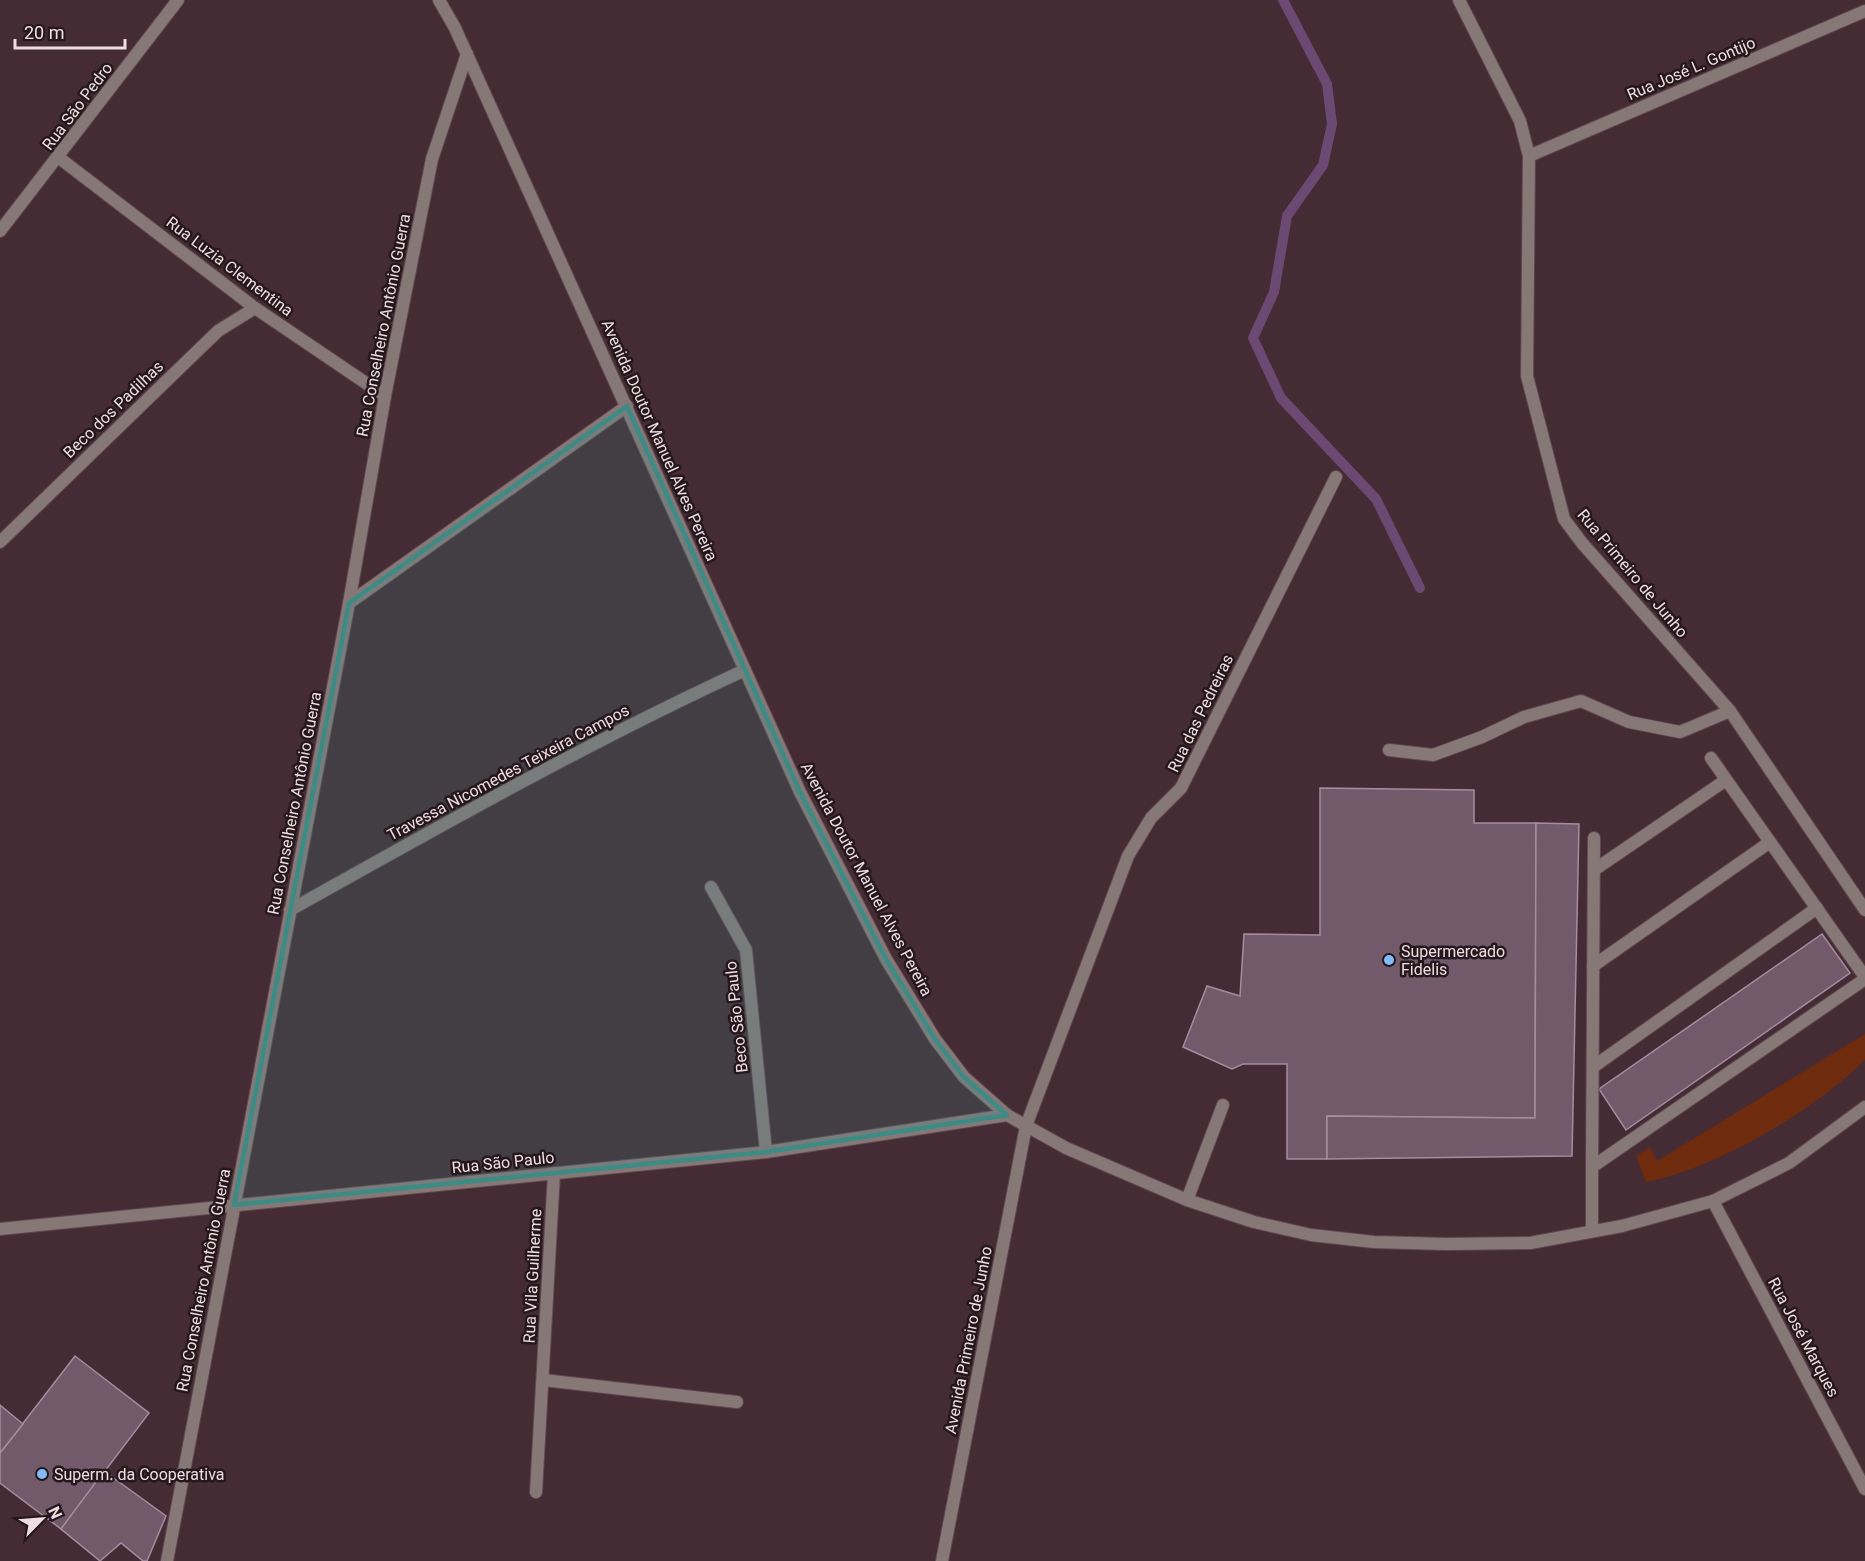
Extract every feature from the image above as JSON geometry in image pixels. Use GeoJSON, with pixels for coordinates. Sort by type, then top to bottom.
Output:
{"type":"FeatureCollection","features":[{"type":"Feature","properties":{"kind":"street","name":"Rua São Pedro"},"geometry":{"type":"LineString","coordinates":[[0,231],[178,0]]}},
{"type":"Feature","properties":{"kind":"street","name":"Avenida Doutor Manuel Alves Pereira"},"geometry":{"type":"LineString","coordinates":[[439,0],[467,54],[800,792],[886,959],[935,1039],[956,1067],[1007,1115],[1066,1148],[1187,1200],[1254,1222],[1311,1235],[1374,1242],[1530,1243],[1622,1226],[1713,1201],[1789,1163],[1865,1107]]}},
{"type":"Feature","properties":{"kind":"street","name":"Rua Primeiro de Junho"},"geometry":{"type":"LineString","coordinates":[[1459,0],[1520,121],[1529,156],[1527,376],[1564,519],[1582,543],[1730,711],[1865,910]]}},
{"type":"Feature","properties":{"kind":"street","name":"Rua José L. Gontijo"},"geometry":{"type":"LineString","coordinates":[[1529,156],[1865,11]]}},
{"type":"Feature","properties":{"kind":"street","name":"Rua Conselheiro Antônio Guerra"},"geometry":{"type":"LineString","coordinates":[[166,1561],[349,603],[385,396],[432,159],[467,54]]}},
{"type":"Feature","properties":{"kind":"street","name":"Rua Luzia Clementina"},"geometry":{"type":"LineString","coordinates":[[58,158],[255,308],[385,396]]}},
{"type":"Feature","properties":{"kind":"street","name":"Beco dos Padilhas"},"geometry":{"type":"LineString","coordinates":[[0,542],[218,331],[255,308]]}},
{"type":"Feature","properties":{"kind":"street"},"geometry":{"type":"LineString","coordinates":[[349,603],[627,406]]}},
{"type":"Feature","properties":{"kind":"street","name":"Rua das Pedreiras"},"geometry":{"type":"LineString","coordinates":[[1026,1126],[1128,856],[1150,818],[1181,788],[1336,477]]}},
{"type":"Feature","properties":{"kind":"street","name":"Travessa Nicomedes Teixeira Campos"},"geometry":{"type":"LineString","coordinates":[[290,910],[531,776],[646,716],[745,670]]}},
{"type":"Feature","properties":{"kind":"street"},"geometry":{"type":"LineString","coordinates":[[1389,750],[1433,755],[1524,717],[1581,701],[1629,722],[1680,732],[1730,711]]}},
{"type":"Feature","properties":{"kind":"street"},"geometry":{"type":"LineString","coordinates":[[1592,1167],[1865,978],[1711,758]]}},
{"type":"Feature","properties":{"kind":"street"},"geometry":{"type":"LineString","coordinates":[[1594,870],[1726,780]]}},
{"type":"Feature","properties":{"kind":"street"},"geometry":{"type":"LineString","coordinates":[[1592,1230],[1594,838]]}},
{"type":"Feature","properties":{"kind":"street"},"geometry":{"type":"LineString","coordinates":[[1593,966],[1770,842]]}},
{"type":"Feature","properties":{"kind":"street","name":"Beco São Paulo"},"geometry":{"type":"LineString","coordinates":[[711,887],[746,950],[766,1152]]}},
{"type":"Feature","properties":{"kind":"street"},"geometry":{"type":"LineString","coordinates":[[1593,1067],[1816,908]]}},
{"type":"Feature","properties":{"kind":"street"},"geometry":{"type":"LineString","coordinates":[[1187,1200],[1223,1106]]}},
{"type":"Feature","properties":{"kind":"street","name":"Rua São Paulo"},"geometry":{"type":"LineString","coordinates":[[0,1228],[766,1152],[1007,1115]]}},
{"type":"Feature","properties":{"kind":"street","name":"Avenida Primeiro de Junho"},"geometry":{"type":"LineString","coordinates":[[942,1561],[1026,1126]]}},
{"type":"Feature","properties":{"kind":"street","name":"Rua Vila Guilherme"},"geometry":{"type":"LineString","coordinates":[[536,1492],[554,1173]]}},
{"type":"Feature","properties":{"kind":"street","name":"Rua José Marques"},"geometry":{"type":"LineString","coordinates":[[1713,1201],[1864,1481]]}},
{"type":"Feature","properties":{"kind":"street"},"geometry":{"type":"LineString","coordinates":[[543,1380],[736,1402]]}},
{"type":"Feature","properties":{"kind":"highlighted area"},"geometry":{"type":"Polygon","coordinates":[[[627,406],[800,792],[886,959],[935,1039],[964,1077],[1007,1115],[766,1152],[234,1205],[349,603],[627,406]]]}},
{"type":"Feature","properties":{"kind":"shaded area"},"geometry":{"type":"Polygon","coordinates":[[[1865,1034],[1865,1060],[1820,1098],[1792,1117],[1733,1151],[1673,1175],[1646,1182],[1636,1156],[1650,1147],[1657,1161],[1865,1034]]]}},
{"type":"Feature","properties":{"kind":"building","name":"Supermercado Fidelis"},"geometry":{"type":"Polygon","coordinates":[[[1320,788],[1474,790],[1474,823],[1536,823],[1535,1118],[1327,1116],[1327,1159],[1287,1159],[1287,1064],[1243,1064],[1232,1069],[1183,1047],[1207,986],[1240,996],[1244,934],[1320,935],[1320,788]]]}},
{"type":"Feature","properties":{"kind":"building"},"geometry":{"type":"Polygon","coordinates":[[[1536,823],[1579,824],[1572,1156],[1327,1159],[1327,1116],[1535,1118],[1536,823]]]}},
{"type":"Feature","properties":{"kind":"building"},"geometry":{"type":"Polygon","coordinates":[[[1822,934],[1850,973],[1626,1130],[1599,1089],[1822,934]]]}},
{"type":"Feature","properties":{"kind":"building"},"geometry":{"type":"Polygon","coordinates":[[[75,1356],[149,1413],[61,1529],[0,1483],[0,1453],[75,1356]]]}},
{"type":"Feature","properties":{"kind":"building"},"geometry":{"type":"Polygon","coordinates":[[[0,1405],[23,1424],[0,1453],[0,1405]]]}},
{"type":"Feature","properties":{"kind":"building"},"geometry":{"type":"Polygon","coordinates":[[[104,1471],[166,1516],[147,1561],[143,1561],[121,1543],[100,1561],[61,1529],[104,1471]]]}},
{"type":"Feature","properties":{"kind":"waterway"},"geometry":{"type":"LineString","coordinates":[[1283,0],[1327,84],[1332,124],[1323,165],[1287,216],[1274,292],[1253,338],[1281,398],[1376,499],[1420,588]]}},
{"type":"Feature","properties":{"kind":"place","name":"Supermercado Fidelis"},"geometry":{"type":"Point","coordinates":[1389,960]}},
{"type":"Feature","properties":{"kind":"place","name":"Superm. da Cooperativa"},"geometry":{"type":"Point","coordinates":[42,1474]}}]}
